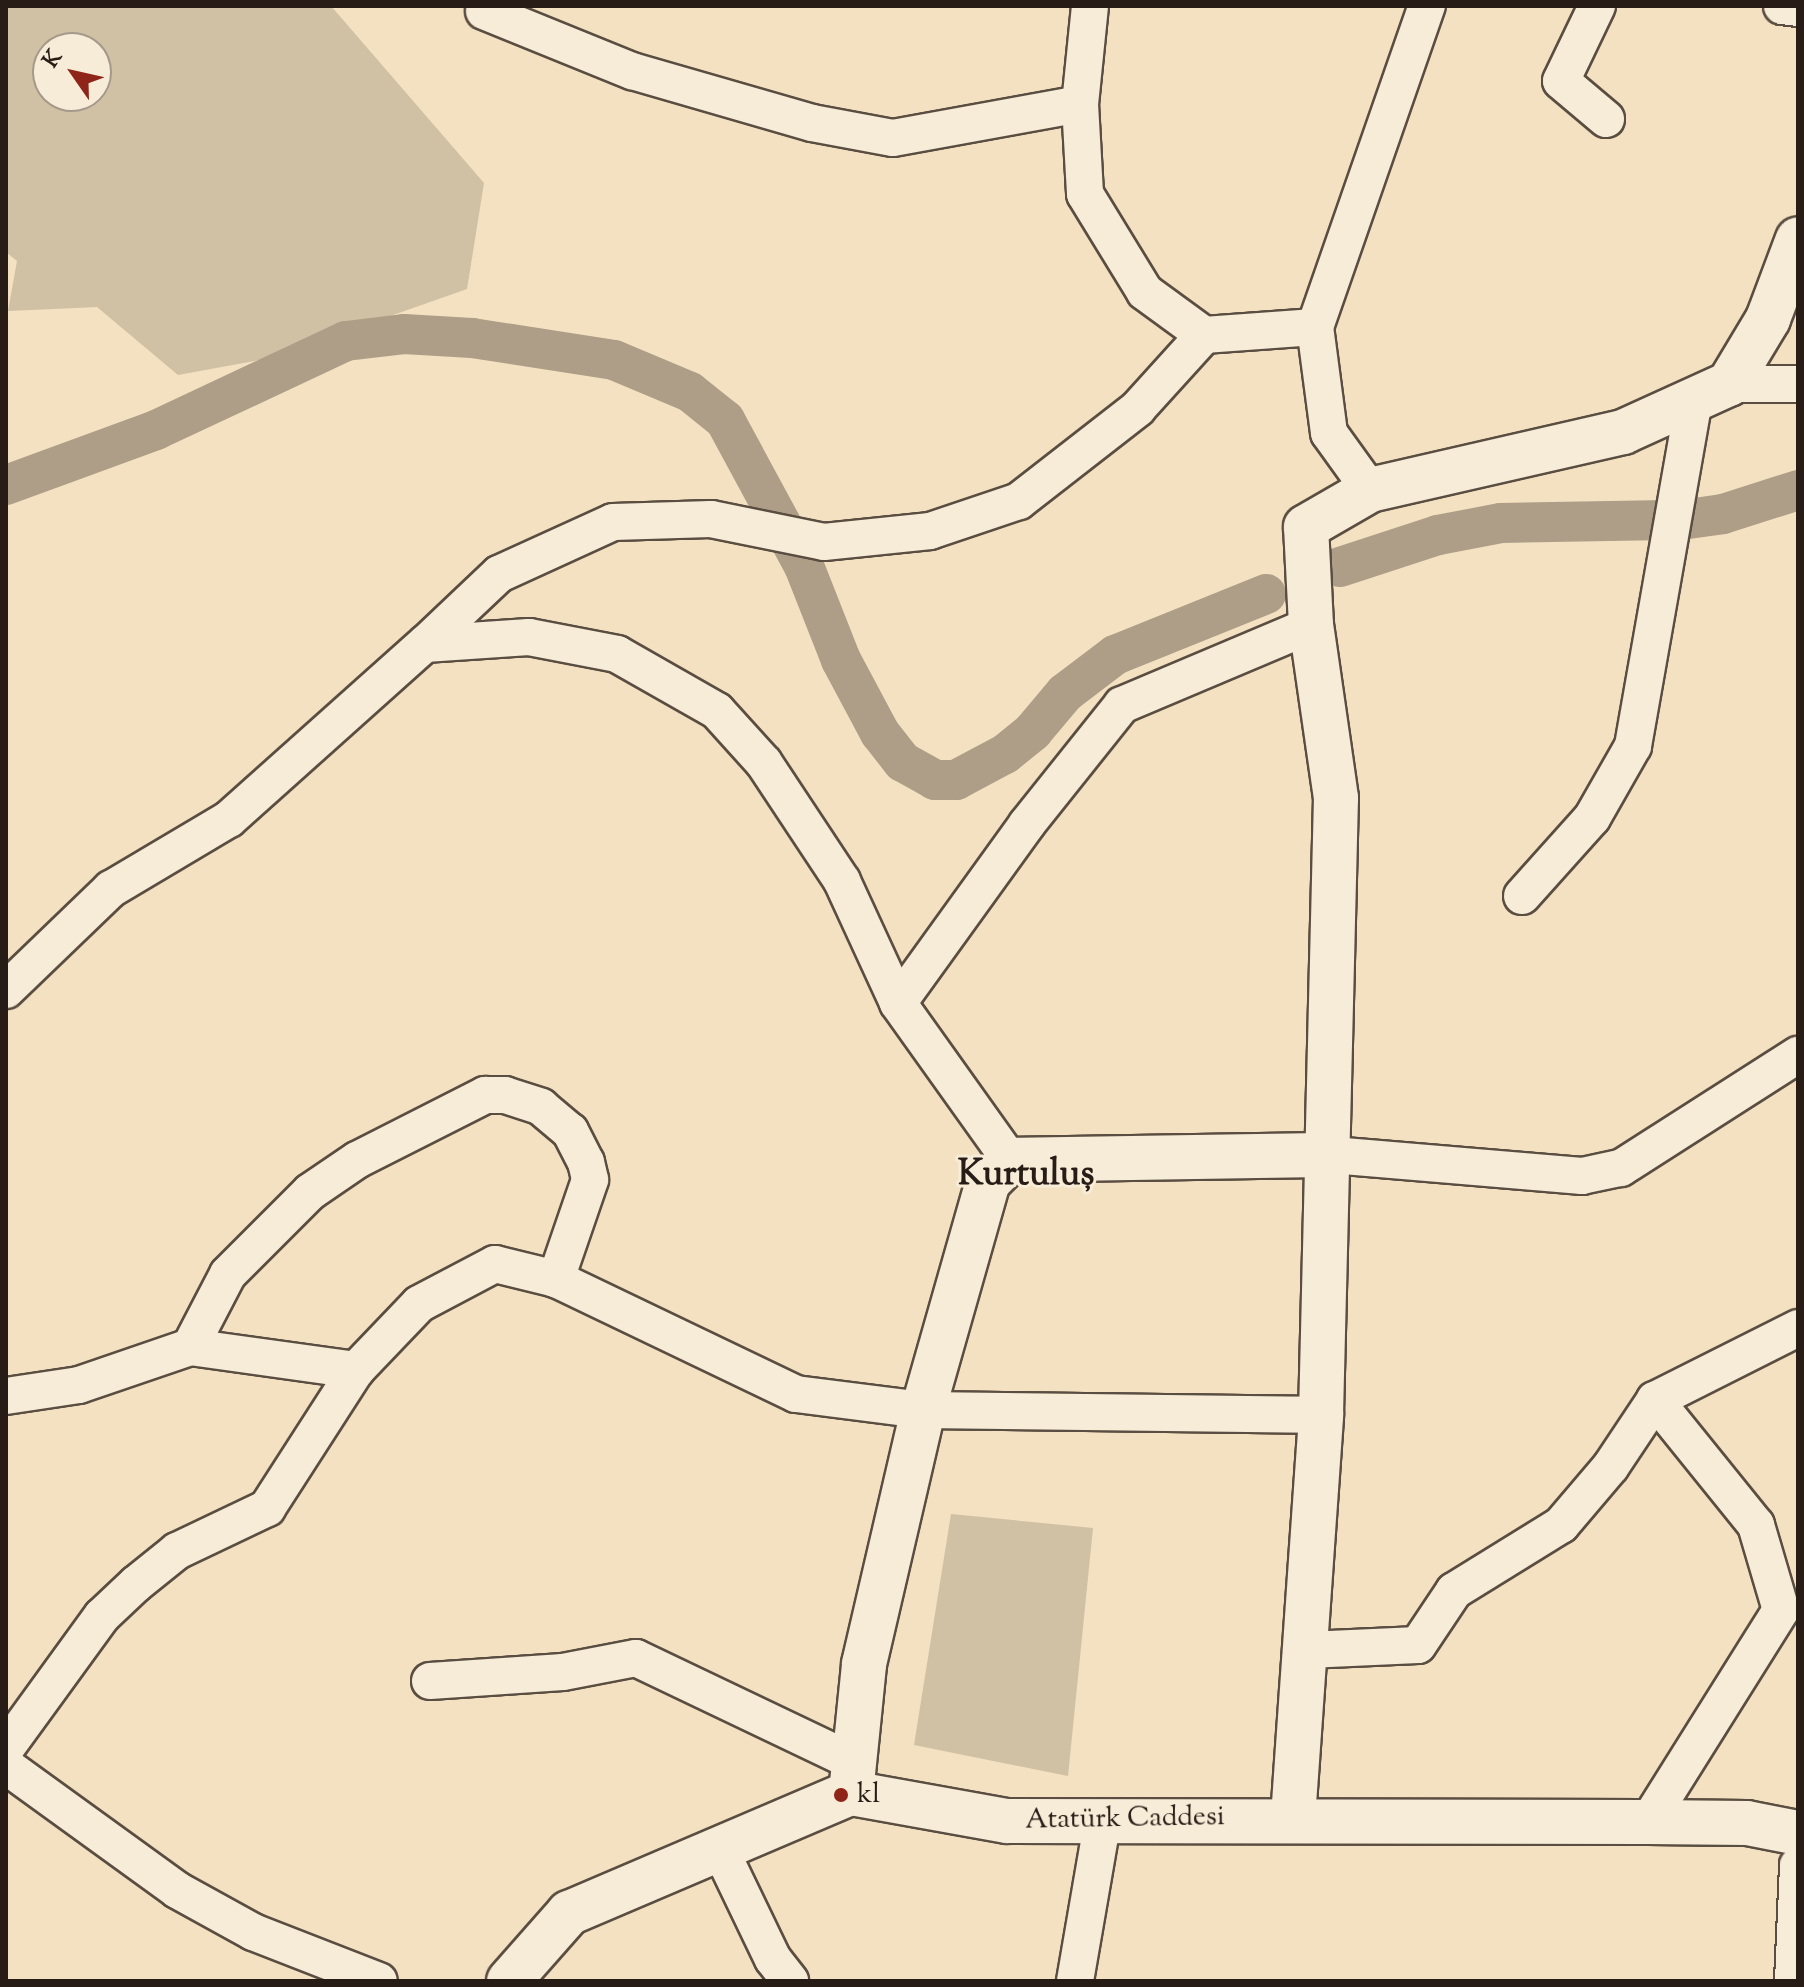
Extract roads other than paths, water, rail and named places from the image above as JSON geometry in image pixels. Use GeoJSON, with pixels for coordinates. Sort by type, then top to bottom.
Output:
{"type":"FeatureCollection","features":[{"type":"Feature","properties":{"kind":"street"},"geometry":{"type":"LineString","coordinates":[[1090,6],[1080,104],[1085,194],[1145,292],[1204,335],[1315,327]]}},
{"type":"Feature","properties":{"kind":"street"},"geometry":{"type":"LineString","coordinates":[[1370,490],[1329,433],[1315,327],[1427,6]]}},
{"type":"Feature","properties":{"kind":"street"},"geometry":{"type":"LineString","coordinates":[[1597,6],[1561,81],[1606,119]]}},
{"type":"Feature","properties":{"kind":"street"},"geometry":{"type":"LineString","coordinates":[[1782,6],[1798,8]]}},
{"type":"Feature","properties":{"kind":"street"},"geometry":{"type":"LineString","coordinates":[[484,11],[632,71],[812,123],[893,138],[1080,104]]}},
{"type":"Feature","properties":{"kind":"street"},"geometry":{"type":"LineString","coordinates":[[1522,896],[1592,818],[1633,746],[1669,565],[1681,483],[1711,392],[1768,319],[1798,239]]}},
{"type":"Feature","properties":{"kind":"street"},"geometry":{"type":"LineString","coordinates":[[6,990],[111,889],[229,819],[499,574],[613,522],[711,519],[824,542],[930,531],[1019,501],[1137,409],[1204,335]]}},
{"type":"Feature","properties":{"kind":"street"},"geometry":{"type":"LineString","coordinates":[[1293,1818],[1321,1415],[1332,1155],[1336,798],[1311,625],[1306,527],[1370,490],[1623,432],[1711,392],[1798,384]]}},
{"type":"Feature","properties":{"kind":"street"},"geometry":{"type":"LineString","coordinates":[[898,1003],[1027,824],[1122,705],[1311,625]]}},
{"type":"Feature","properties":{"kind":"street"},"geometry":{"type":"LineString","coordinates":[[425,644],[529,637],[617,654],[717,711],[764,763],[842,881],[898,1003],[1010,1160]]}},
{"type":"Feature","properties":{"kind":"street"},"geometry":{"type":"LineString","coordinates":[[852,1778],[864,1664],[923,1410],[988,1182],[1010,1160],[1332,1155],[1582,1176],[1621,1168],[1798,1055]]}},
{"type":"Feature","properties":{"kind":"street"},"geometry":{"type":"LineString","coordinates":[[190,1347],[228,1274],[301,1199],[357,1160],[485,1095],[505,1095],[541,1107],[570,1131],[586,1162],[590,1180],[556,1279]]}},
{"type":"Feature","properties":{"kind":"street"},"geometry":{"type":"LineString","coordinates":[[6,1748],[102,1616],[177,1551],[267,1508],[356,1370],[419,1304],[495,1264],[556,1279],[796,1394],[923,1410],[1321,1415]]}},
{"type":"Feature","properties":{"kind":"street"},"geometry":{"type":"LineString","coordinates":[[1307,1650],[1418,1645],[1454,1591],[1561,1525],[1611,1466],[1655,1400],[1798,1328]]}},
{"type":"Feature","properties":{"kind":"street"},"geometry":{"type":"LineString","coordinates":[[6,1396],[79,1385],[190,1347],[356,1370]]}},
{"type":"Feature","properties":{"kind":"street"},"geometry":{"type":"LineString","coordinates":[[1648,1822],[1781,1610],[1756,1525],[1655,1400]]}},
{"type":"Feature","properties":{"kind":"street"},"geometry":{"type":"LineString","coordinates":[[430,1681],[563,1672],[636,1658],[852,1778]]}},
{"type":"Feature","properties":{"kind":"street"},"geometry":{"type":"LineString","coordinates":[[6,1766],[177,1890],[253,1932],[379,1981]]}},
{"type":"Feature","properties":{"kind":"street"},"geometry":{"type":"LineString","coordinates":[[509,1981],[569,1913],[719,1847],[852,1778]]}},
{"type":"Feature","properties":{"kind":"street","name":"Atatürk Caddesi"},"geometry":{"type":"LineString","coordinates":[[852,1778],[1007,1821],[1293,1818],[1747,1823],[1798,1833]]}},
{"type":"Feature","properties":{"kind":"street"},"geometry":{"type":"LineString","coordinates":[[1075,1981],[1103,1819]]}},
{"type":"Feature","properties":{"kind":"street"},"geometry":{"type":"LineString","coordinates":[[719,1847],[773,1959],[790,1981]]}},
{"type":"Feature","properties":{"kind":"street"},"geometry":{"type":"LineString","coordinates":[[1793,1981],[1798,1865]]}},
{"type":"Feature","properties":{"kind":"waterway"},"geometry":{"type":"LineString","coordinates":[[6,485],[156,430],[346,341],[404,334],[472,338],[614,360],[690,392],[725,420],[804,566],[841,660],[880,733],[903,762],[935,780],[956,780],[1005,754],[1033,731],[1065,693],[1115,655],[1266,594]]}},
{"type":"Feature","properties":{"kind":"waterway"},"geometry":{"type":"LineString","coordinates":[[1340,567],[1438,535],[1501,523],[1681,520],[1723,514],[1798,490]]}},
{"type":"Feature","properties":{"kind":"place","name":"kl"},"geometry":{"type":"Point","coordinates":[841,1795]}},
{"type":"Feature","properties":{"kind":"district","name":"Kurtuluş"},"geometry":{"type":"Point","coordinates":[1026,1176]}}]}
